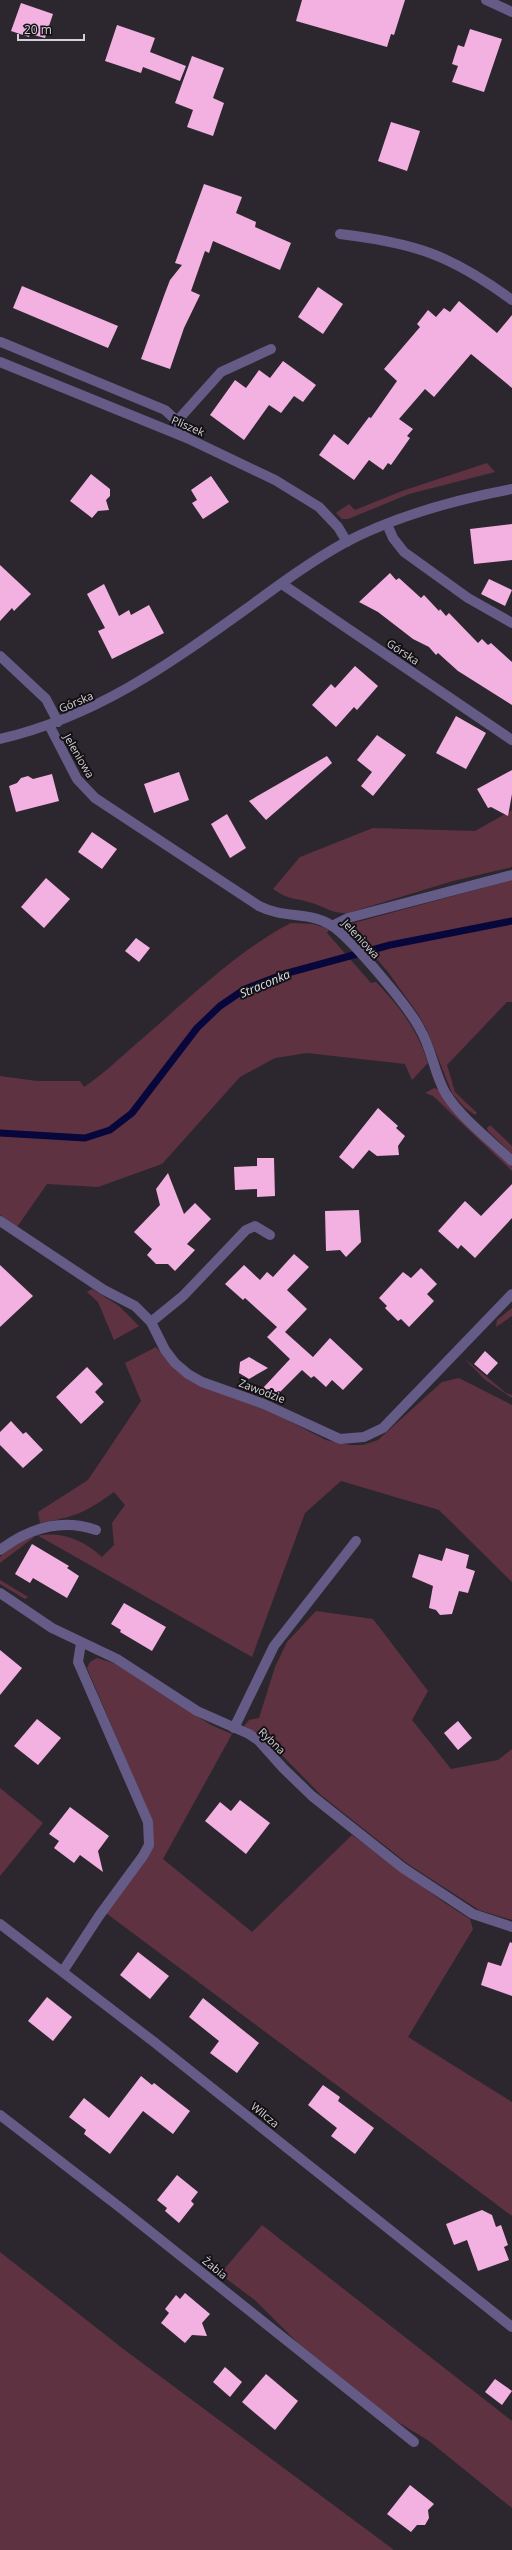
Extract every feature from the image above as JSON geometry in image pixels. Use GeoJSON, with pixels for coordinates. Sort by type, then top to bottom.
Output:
{"type":"FeatureCollection","features":[{"type":"Feature","properties":{"kind":"street"},"geometry":{"type":"LineString","coordinates":[[486,0],[512,12]]}},
{"type":"Feature","properties":{"kind":"street"},"geometry":{"type":"LineString","coordinates":[[340,234],[408,244],[434,252],[462,266],[512,300]]}},
{"type":"Feature","properties":{"kind":"street"},"geometry":{"type":"LineString","coordinates":[[1,342],[165,410],[177,420],[187,438]]}},
{"type":"Feature","properties":{"kind":"street"},"geometry":{"type":"LineString","coordinates":[[177,420],[221,372],[271,349]]}},
{"type":"Feature","properties":{"kind":"street","name":"Pliszek"},"geometry":{"type":"LineString","coordinates":[[0,362],[187,438],[276,480],[306,498],[329,517],[347,542]]}},
{"type":"Feature","properties":{"kind":"street","name":"Górska"},"geometry":{"type":"LineString","coordinates":[[0,739],[54,723],[98,705],[143,680],[282,584],[347,542],[387,524],[440,504],[512,489]]}},
{"type":"Feature","properties":{"kind":"street"},"geometry":{"type":"LineString","coordinates":[[387,524],[393,538],[404,552],[468,598],[512,623]]}},
{"type":"Feature","properties":{"kind":"street","name":"Górska"},"geometry":{"type":"LineString","coordinates":[[282,584],[512,740]]}},
{"type":"Feature","properties":{"kind":"street","name":"Górska"},"geometry":{"type":"LineString","coordinates":[[0,656],[46,699],[54,723]]}},
{"type":"Feature","properties":{"kind":"street","name":"Jeleniowa"},"geometry":{"type":"LineString","coordinates":[[54,723],[77,779],[95,798],[259,906],[285,916],[312,917],[332,926],[340,932],[392,992],[420,1028],[450,1100],[512,1161]]}},
{"type":"Feature","properties":{"kind":"street"},"geometry":{"type":"LineString","coordinates":[[332,926],[348,918],[512,875]]}},
{"type":"Feature","properties":{"kind":"street","name":"Zawodzie"},"geometry":{"type":"LineString","coordinates":[[0,1221],[104,1290],[135,1306],[151,1322],[165,1350],[175,1363],[188,1374],[202,1382],[264,1404],[340,1439],[353,1439],[369,1436],[383,1428],[512,1294]]}},
{"type":"Feature","properties":{"kind":"street"},"geometry":{"type":"LineString","coordinates":[[151,1322],[183,1296],[246,1230],[256,1226],[270,1235]]}},
{"type":"Feature","properties":{"kind":"street"},"geometry":{"type":"LineString","coordinates":[[0,1550],[17,1537],[35,1529],[80,1525],[96,1530]]}},
{"type":"Feature","properties":{"kind":"street"},"geometry":{"type":"LineString","coordinates":[[234,1728],[274,1646],[356,1541]]}},
{"type":"Feature","properties":{"kind":"street","name":"Rybna"},"geometry":{"type":"LineString","coordinates":[[0,1594],[52,1628],[116,1659],[196,1711],[258,1740],[312,1796],[403,1868],[473,1914],[512,1927]]}},
{"type":"Feature","properties":{"kind":"street"},"geometry":{"type":"LineString","coordinates":[[63,1971],[99,1916],[143,1856],[149,1845],[150,1834],[148,1822],[78,1662],[81,1643]]}},
{"type":"Feature","properties":{"kind":"street","name":"Wilcza"},"geometry":{"type":"LineString","coordinates":[[0,1924],[63,1971],[512,2328]]}},
{"type":"Feature","properties":{"kind":"street","name":"Żabia"},"geometry":{"type":"LineString","coordinates":[[0,2115],[122,2209],[414,2442]]}},
{"type":"Feature","properties":{"kind":"shaded area"},"geometry":{"type":"Polygon","coordinates":[[[487,463],[495,472],[409,494],[348,519],[342,519],[336,513],[349,504],[355,510],[402,491],[487,463]]]}},
{"type":"Feature","properties":{"kind":"shaded area"},"geometry":{"type":"Polygon","coordinates":[[[512,810],[512,867],[453,881],[348,913],[333,911],[306,901],[288,897],[273,889],[300,857],[373,828],[475,831],[512,810]]]}},
{"type":"Feature","properties":{"kind":"shaded area"},"geometry":{"type":"Polygon","coordinates":[[[512,880],[512,1002],[507,1002],[447,1065],[455,1092],[477,1113],[475,1115],[464,1107],[452,1093],[427,1030],[418,1014],[388,972],[352,930],[350,924],[512,880]]]}},
{"type":"Feature","properties":{"kind":"shaded area"},"geometry":{"type":"Polygon","coordinates":[[[291,923],[313,924],[329,929],[327,933],[371,983],[376,982],[393,1000],[413,1029],[428,1063],[412,1080],[405,1064],[307,1053],[275,1058],[240,1077],[162,1164],[98,1187],[47,1184],[17,1227],[0,1215],[0,1076],[37,1081],[80,1081],[84,1087],[107,1069],[214,976],[253,946],[291,923]]]}},
{"type":"Feature","properties":{"kind":"shaded area"},"geometry":{"type":"Polygon","coordinates":[[[434,1088],[439,1090],[451,1108],[512,1167],[512,1171],[433,1096],[425,1093],[434,1088]]]}},
{"type":"Feature","properties":{"kind":"shaded area"},"geometry":{"type":"Polygon","coordinates":[[[490,1125],[512,1146],[512,1154],[488,1131],[487,1128],[490,1125]]]}},
{"type":"Feature","properties":{"kind":"shaded area"},"geometry":{"type":"Polygon","coordinates":[[[92,1289],[119,1306],[139,1326],[114,1340],[98,1302],[87,1292],[92,1289]]]}},
{"type":"Feature","properties":{"kind":"shaded area"},"geometry":{"type":"Polygon","coordinates":[[[512,1308],[512,1316],[496,1327],[497,1320],[512,1308]]]}},
{"type":"Feature","properties":{"kind":"shaded area"},"geometry":{"type":"Polygon","coordinates":[[[156,1347],[175,1370],[202,1387],[265,1409],[326,1440],[350,1445],[363,1445],[378,1440],[442,1382],[459,1378],[512,1405],[512,1582],[439,1510],[341,1481],[305,1513],[252,1657],[38,1536],[51,1534],[65,1536],[90,1547],[102,1557],[114,1545],[112,1523],[125,1505],[114,1492],[95,1505],[62,1519],[40,1523],[38,1512],[88,1480],[141,1401],[125,1363],[156,1347]]]}},
{"type":"Feature","properties":{"kind":"shaded area"},"geometry":{"type":"Polygon","coordinates":[[[464,1358],[506,1393],[512,1395],[512,1398],[484,1379],[464,1358]]]}},
{"type":"Feature","properties":{"kind":"shaded area"},"geometry":{"type":"Polygon","coordinates":[[[35,1537],[0,1563],[0,1557],[12,1547],[25,1540],[35,1537]]]}},
{"type":"Feature","properties":{"kind":"shaded area"},"geometry":{"type":"Polygon","coordinates":[[[0,1580],[28,1597],[25,1599],[0,1584],[0,1580]]]}},
{"type":"Feature","properties":{"kind":"shaded area"},"geometry":{"type":"Polygon","coordinates":[[[316,1611],[373,1619],[428,1691],[412,1720],[451,1769],[498,1760],[512,1749],[512,1920],[479,1910],[408,1864],[321,1795],[272,1745],[244,1726],[249,1720],[259,1718],[275,1667],[287,1642],[316,1611]]]}},
{"type":"Feature","properties":{"kind":"shaded area"},"geometry":{"type":"Polygon","coordinates":[[[97,1658],[116,1664],[211,1725],[232,1734],[163,1859],[252,1932],[352,1835],[445,1903],[470,1919],[473,1929],[408,2037],[512,2102],[512,2216],[106,1913],[152,1845],[153,1823],[87,1668],[90,1662],[97,1658]]]}},
{"type":"Feature","properties":{"kind":"shaded area"},"geometry":{"type":"Polygon","coordinates":[[[0,1788],[43,1823],[0,1876],[0,1788]]]}},
{"type":"Feature","properties":{"kind":"shaded area"},"geometry":{"type":"Polygon","coordinates":[[[262,2225],[512,2421],[512,2508],[429,2441],[388,2416],[300,2345],[256,2301],[220,2274],[262,2225]]]}},
{"type":"Feature","properties":{"kind":"shaded area"},"geometry":{"type":"Polygon","coordinates":[[[0,2252],[122,2348],[394,2550],[0,2550],[0,2252]]]}},
{"type":"Feature","properties":{"kind":"building"},"geometry":{"type":"Polygon","coordinates":[[[302,0],[405,0],[394,35],[391,34],[387,47],[296,21],[302,0]]]}},
{"type":"Feature","properties":{"kind":"building"},"geometry":{"type":"Polygon","coordinates":[[[21,3],[53,14],[45,38],[30,34],[29,37],[11,31],[21,3]]]}},
{"type":"Feature","properties":{"kind":"building"},"geometry":{"type":"Polygon","coordinates":[[[117,25],[155,38],[150,52],[186,66],[180,81],[143,67],[141,73],[105,61],[117,25]]]}},
{"type":"Feature","properties":{"kind":"building"},"geometry":{"type":"Polygon","coordinates":[[[470,29],[502,39],[484,92],[452,82],[458,66],[452,64],[458,45],[464,47],[470,29]]]}},
{"type":"Feature","properties":{"kind":"building"},"geometry":{"type":"Polygon","coordinates":[[[192,56],[224,68],[213,98],[224,103],[213,136],[187,127],[193,110],[175,103],[192,56]]]}},
{"type":"Feature","properties":{"kind":"building"},"geometry":{"type":"Polygon","coordinates":[[[391,122],[420,131],[407,171],[378,161],[391,122]]]}},
{"type":"Feature","properties":{"kind":"building"},"geometry":{"type":"Polygon","coordinates":[[[204,184],[242,197],[236,213],[256,222],[255,227],[291,243],[280,270],[213,241],[209,253],[205,251],[191,291],[200,295],[184,328],[170,369],[141,359],[170,280],[182,265],[175,263],[204,184]]]}},
{"type":"Feature","properties":{"kind":"building"},"geometry":{"type":"Polygon","coordinates":[[[22,286],[118,326],[108,348],[13,308],[22,286]]]}},
{"type":"Feature","properties":{"kind":"building"},"geometry":{"type":"Polygon","coordinates":[[[318,287],[343,304],[323,334],[298,317],[318,287]]]}},
{"type":"Feature","properties":{"kind":"building"},"geometry":{"type":"Polygon","coordinates":[[[459,301],[497,333],[512,315],[512,388],[471,354],[434,397],[425,389],[399,419],[413,429],[407,436],[410,438],[391,465],[388,463],[383,470],[369,460],[354,480],[319,455],[334,434],[348,445],[369,417],[371,418],[397,381],[384,369],[420,327],[417,324],[428,310],[436,317],[444,308],[450,312],[459,301]]]}},
{"type":"Feature","properties":{"kind":"building"},"geometry":{"type":"Polygon","coordinates":[[[283,361],[316,385],[303,402],[294,396],[281,413],[269,405],[244,440],[210,415],[235,380],[246,388],[259,370],[270,378],[283,361]]]}},
{"type":"Feature","properties":{"kind":"building"},"geometry":{"type":"Polygon","coordinates":[[[91,474],[110,489],[110,496],[106,500],[109,510],[98,511],[92,518],[70,501],[91,474]]]}},
{"type":"Feature","properties":{"kind":"building"},"geometry":{"type":"Polygon","coordinates":[[[211,476],[229,502],[203,519],[192,503],[197,500],[191,490],[211,476]]]}},
{"type":"Feature","properties":{"kind":"building"},"geometry":{"type":"Polygon","coordinates":[[[512,524],[512,560],[474,564],[470,529],[512,524]]]}},
{"type":"Feature","properties":{"kind":"building"},"geometry":{"type":"Polygon","coordinates":[[[0,565],[31,594],[14,611],[12,608],[0,621],[0,565]]]}},
{"type":"Feature","properties":{"kind":"building"},"geometry":{"type":"Polygon","coordinates":[[[390,573],[396,580],[399,578],[421,598],[424,595],[439,611],[440,609],[446,616],[449,613],[478,643],[482,639],[488,645],[491,643],[512,662],[512,705],[458,671],[438,653],[436,655],[429,647],[413,639],[378,612],[359,602],[390,573]]]}},
{"type":"Feature","properties":{"kind":"building"},"geometry":{"type":"Polygon","coordinates":[[[489,579],[512,590],[505,606],[481,594],[489,579]]]}},
{"type":"Feature","properties":{"kind":"building"},"geometry":{"type":"Polygon","coordinates":[[[104,584],[119,616],[129,610],[131,615],[149,605],[164,633],[112,659],[98,631],[105,628],[87,594],[104,584]]]}},
{"type":"Feature","properties":{"kind":"building"},"geometry":{"type":"Polygon","coordinates":[[[355,666],[378,686],[357,710],[354,707],[336,727],[312,705],[331,684],[335,688],[355,666]]]}},
{"type":"Feature","properties":{"kind":"building"},"geometry":{"type":"Polygon","coordinates":[[[456,716],[486,733],[466,769],[436,753],[456,716]]]}},
{"type":"Feature","properties":{"kind":"building"},"geometry":{"type":"Polygon","coordinates":[[[377,735],[406,755],[373,796],[361,786],[372,772],[357,760],[377,735]]]}},
{"type":"Feature","properties":{"kind":"building"},"geometry":{"type":"Polygon","coordinates":[[[327,756],[332,763],[266,820],[249,801],[327,756]]]}},
{"type":"Feature","properties":{"kind":"building"},"geometry":{"type":"Polygon","coordinates":[[[512,770],[512,794],[508,816],[491,807],[488,808],[477,789],[512,770]]]}},
{"type":"Feature","properties":{"kind":"building"},"geometry":{"type":"Polygon","coordinates":[[[179,772],[189,800],[154,813],[144,784],[179,772]]]}},
{"type":"Feature","properties":{"kind":"building"},"geometry":{"type":"Polygon","coordinates":[[[52,774],[59,801],[16,812],[9,786],[17,783],[21,778],[28,776],[33,779],[52,774]]]}},
{"type":"Feature","properties":{"kind":"building"},"geometry":{"type":"Polygon","coordinates":[[[227,814],[246,848],[230,858],[211,824],[227,814]]]}},
{"type":"Feature","properties":{"kind":"building"},"geometry":{"type":"Polygon","coordinates":[[[92,832],[117,849],[102,869],[78,852],[92,832]]]}},
{"type":"Feature","properties":{"kind":"building"},"geometry":{"type":"Polygon","coordinates":[[[46,878],[70,899],[44,928],[21,907],[46,878]]]}},
{"type":"Feature","properties":{"kind":"building"},"geometry":{"type":"Polygon","coordinates":[[[136,938],[150,948],[139,962],[125,951],[136,938]]]}},
{"type":"Feature","properties":{"kind":"building"},"geometry":{"type":"Polygon","coordinates":[[[378,1108],[398,1126],[396,1128],[405,1136],[398,1146],[399,1155],[377,1156],[369,1150],[353,1169],[339,1157],[378,1108]]]}},
{"type":"Feature","properties":{"kind":"building"},"geometry":{"type":"Polygon","coordinates":[[[257,1158],[274,1158],[275,1196],[257,1197],[257,1189],[235,1190],[234,1167],[257,1166],[257,1158]]]}},
{"type":"Feature","properties":{"kind":"building"},"geometry":{"type":"Polygon","coordinates":[[[168,1173],[184,1214],[195,1203],[211,1219],[187,1244],[195,1250],[175,1271],[168,1264],[156,1264],[147,1255],[152,1249],[134,1232],[160,1205],[156,1189],[168,1173]]]}},
{"type":"Feature","properties":{"kind":"building"},"geometry":{"type":"Polygon","coordinates":[[[512,1184],[512,1218],[475,1258],[461,1245],[458,1249],[438,1231],[465,1201],[481,1216],[512,1184]]]}},
{"type":"Feature","properties":{"kind":"building"},"geometry":{"type":"Polygon","coordinates":[[[359,1210],[361,1242],[346,1257],[340,1250],[326,1251],[325,1211],[359,1210]]]}},
{"type":"Feature","properties":{"kind":"building"},"geometry":{"type":"Polygon","coordinates":[[[294,1254],[309,1267],[287,1290],[307,1309],[285,1332],[313,1357],[330,1338],[363,1369],[343,1390],[332,1380],[326,1387],[314,1376],[311,1378],[302,1370],[274,1398],[263,1388],[290,1359],[267,1337],[277,1327],[245,1298],[243,1300],[225,1284],[244,1265],[260,1280],[267,1272],[273,1277],[294,1254]]]}},
{"type":"Feature","properties":{"kind":"building"},"geometry":{"type":"Polygon","coordinates":[[[0,1265],[33,1296],[0,1327],[0,1265]]]}},
{"type":"Feature","properties":{"kind":"building"},"geometry":{"type":"Polygon","coordinates":[[[421,1268],[437,1284],[427,1294],[434,1301],[409,1327],[401,1319],[398,1321],[385,1308],[387,1306],[379,1298],[403,1272],[411,1278],[421,1268]]]}},
{"type":"Feature","properties":{"kind":"building"},"geometry":{"type":"Polygon","coordinates":[[[485,1351],[498,1363],[487,1375],[474,1364],[485,1351]]]}},
{"type":"Feature","properties":{"kind":"building"},"geometry":{"type":"Polygon","coordinates":[[[249,1357],[268,1368],[249,1379],[239,1373],[240,1362],[249,1357]]]}},
{"type":"Feature","properties":{"kind":"building"},"geometry":{"type":"Polygon","coordinates":[[[87,1367],[103,1384],[95,1392],[104,1402],[81,1424],[56,1397],[87,1367]]]}},
{"type":"Feature","properties":{"kind":"building"},"geometry":{"type":"Polygon","coordinates":[[[11,1421],[23,1434],[26,1432],[43,1450],[23,1468],[0,1445],[0,1432],[11,1421]]]}},
{"type":"Feature","properties":{"kind":"building"},"geometry":{"type":"Polygon","coordinates":[[[32,1544],[69,1566],[67,1568],[79,1576],[67,1598],[33,1578],[30,1583],[15,1574],[32,1544]]]}},
{"type":"Feature","properties":{"kind":"building"},"geometry":{"type":"Polygon","coordinates":[[[446,1548],[469,1555],[466,1568],[475,1571],[468,1593],[459,1591],[452,1614],[440,1615],[436,1610],[429,1608],[433,1586],[412,1577],[419,1554],[442,1561],[446,1548]]]}},
{"type":"Feature","properties":{"kind":"building"},"geometry":{"type":"Polygon","coordinates":[[[124,1603],[166,1627],[152,1651],[120,1632],[121,1630],[111,1624],[124,1603]]]}},
{"type":"Feature","properties":{"kind":"building"},"geometry":{"type":"Polygon","coordinates":[[[0,1650],[22,1668],[0,1695],[0,1650]]]}},
{"type":"Feature","properties":{"kind":"building"},"geometry":{"type":"Polygon","coordinates":[[[37,1719],[61,1738],[38,1765],[14,1746],[37,1719]]]}},
{"type":"Feature","properties":{"kind":"building"},"geometry":{"type":"Polygon","coordinates":[[[458,1721],[472,1738],[458,1750],[444,1733],[458,1721]]]}},
{"type":"Feature","properties":{"kind":"building"},"geometry":{"type":"Polygon","coordinates":[[[240,1800],[270,1823],[246,1854],[205,1821],[220,1802],[231,1811],[240,1800]]]}},
{"type":"Feature","properties":{"kind":"building"},"geometry":{"type":"Polygon","coordinates":[[[70,1807],[109,1836],[98,1851],[103,1872],[80,1855],[74,1863],[54,1848],[59,1841],[49,1834],[70,1807]]]}},
{"type":"Feature","properties":{"kind":"building"},"geometry":{"type":"Polygon","coordinates":[[[510,1942],[512,1943],[512,1996],[481,1985],[488,1962],[501,1966],[510,1942]]]}},
{"type":"Feature","properties":{"kind":"building"},"geometry":{"type":"Polygon","coordinates":[[[138,1952],[169,1976],[150,1999],[120,1975],[138,1952]]]}},
{"type":"Feature","properties":{"kind":"building"},"geometry":{"type":"Polygon","coordinates":[[[47,1997],[72,2017],[53,2041],[28,2021],[47,1997]]]}},
{"type":"Feature","properties":{"kind":"building"},"geometry":{"type":"Polygon","coordinates":[[[203,1998],[259,2043],[237,2073],[210,2053],[219,2041],[189,2017],[203,1998]]]}},
{"type":"Feature","properties":{"kind":"building"},"geometry":{"type":"Polygon","coordinates":[[[141,2076],[152,2085],[154,2083],[190,2111],[173,2134],[143,2111],[110,2154],[84,2134],[86,2130],[69,2117],[84,2098],[109,2118],[141,2076]]]}},
{"type":"Feature","properties":{"kind":"building"},"geometry":{"type":"Polygon","coordinates":[[[323,2085],[340,2097],[338,2101],[374,2128],[355,2154],[331,2136],[337,2128],[308,2105],[323,2085]]]}},
{"type":"Feature","properties":{"kind":"building"},"geometry":{"type":"Polygon","coordinates":[[[177,2175],[198,2192],[191,2201],[194,2204],[179,2223],[165,2211],[167,2208],[157,2200],[177,2175]]]}},
{"type":"Feature","properties":{"kind":"building"},"geometry":{"type":"Polygon","coordinates":[[[482,2210],[492,2215],[496,2227],[501,2225],[508,2245],[504,2247],[509,2260],[478,2271],[467,2240],[454,2245],[446,2224],[482,2210]]]}},
{"type":"Feature","properties":{"kind":"building"},"geometry":{"type":"Polygon","coordinates":[[[185,2293],[210,2314],[202,2323],[207,2336],[192,2335],[185,2343],[161,2323],[169,2313],[165,2309],[176,2295],[180,2299],[185,2293]]]}},
{"type":"Feature","properties":{"kind":"building"},"geometry":{"type":"Polygon","coordinates":[[[225,2367],[242,2382],[230,2397],[213,2382],[225,2367]]]}},
{"type":"Feature","properties":{"kind":"building"},"geometry":{"type":"Polygon","coordinates":[[[266,2374],[298,2401],[275,2430],[242,2402],[266,2374]]]}},
{"type":"Feature","properties":{"kind":"building"},"geometry":{"type":"Polygon","coordinates":[[[495,2379],[512,2391],[502,2405],[485,2392],[495,2379]]]}},
{"type":"Feature","properties":{"kind":"building"},"geometry":{"type":"Polygon","coordinates":[[[410,2485],[434,2504],[428,2510],[429,2518],[425,2525],[417,2525],[411,2532],[387,2514],[410,2485]]]}},
{"type":"Feature","properties":{"kind":"waterway","name":"Straconka"},"geometry":{"type":"LineString","coordinates":[[0,1133],[85,1138],[110,1130],[132,1113],[197,1028],[220,1006],[245,989],[284,974],[390,945],[512,921]]}}]}
